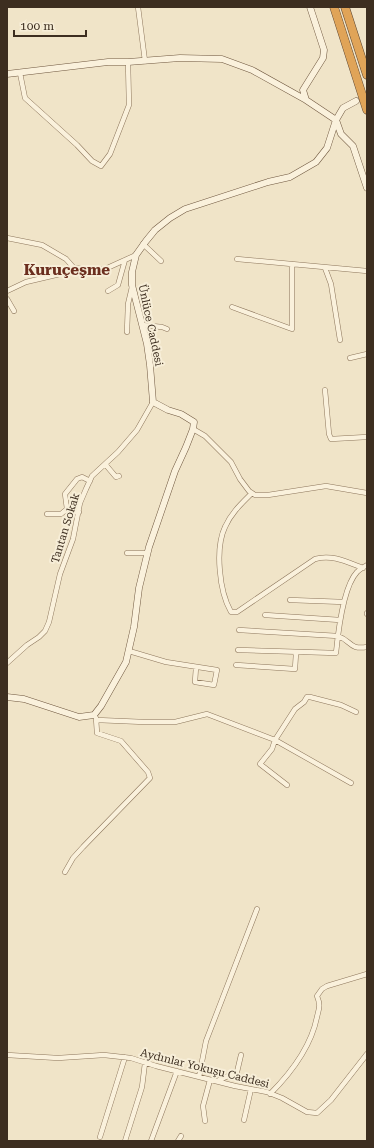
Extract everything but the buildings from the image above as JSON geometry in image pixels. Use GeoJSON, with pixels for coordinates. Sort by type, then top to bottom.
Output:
{"type":"FeatureCollection","features":[{"type":"Feature","properties":{"kind":"highway"},"geometry":{"type":"LineString","coordinates":[[334,7],[367,110]]}},
{"type":"Feature","properties":{"kind":"highway"},"geometry":{"type":"LineString","coordinates":[[344,7],[367,75]]}},
{"type":"Feature","properties":{"kind":"street"},"geometry":{"type":"LineString","coordinates":[[138,7],[145,61]]}},
{"type":"Feature","properties":{"kind":"street"},"geometry":{"type":"LineString","coordinates":[[306,100],[303,90],[323,58],[324,50],[310,7]]}},
{"type":"Feature","properties":{"kind":"street"},"geometry":{"type":"LineString","coordinates":[[7,74],[108,62],[180,58],[222,59],[252,70],[306,100],[336,120],[342,134],[353,146],[367,188]]}},
{"type":"Feature","properties":{"kind":"street"},"geometry":{"type":"LineString","coordinates":[[20,73],[25,98],[92,161],[101,166],[110,154],[129,105],[128,62]]}},
{"type":"Feature","properties":{"kind":"street","name":"Ünlüce Caddesi"},"geometry":{"type":"LineString","coordinates":[[153,402],[150,365],[132,286],[132,272],[136,255],[155,230],[170,218],[185,209],[268,182],[290,177],[316,162],[327,148],[336,120],[343,108],[356,101]]}},
{"type":"Feature","properties":{"kind":"street"},"geometry":{"type":"LineString","coordinates":[[7,238],[42,245],[66,259],[74,268]]}},
{"type":"Feature","properties":{"kind":"street"},"geometry":{"type":"LineString","coordinates":[[144,244],[161,261]]}},
{"type":"Feature","properties":{"kind":"street"},"geometry":{"type":"LineString","coordinates":[[7,291],[26,282],[60,274],[74,268],[94,270],[105,269],[136,255]]}},
{"type":"Feature","properties":{"kind":"street"},"geometry":{"type":"LineString","coordinates":[[237,259],[367,271]]}},
{"type":"Feature","properties":{"kind":"street"},"geometry":{"type":"LineString","coordinates":[[108,291],[118,285],[125,260]]}},
{"type":"Feature","properties":{"kind":"street"},"geometry":{"type":"LineString","coordinates":[[232,308],[292,329],[292,264]]}},
{"type":"Feature","properties":{"kind":"street"},"geometry":{"type":"LineString","coordinates":[[325,268],[331,284],[340,340]]}},
{"type":"Feature","properties":{"kind":"street"},"geometry":{"type":"LineString","coordinates":[[127,332],[128,304],[132,286]]}},
{"type":"Feature","properties":{"kind":"street"},"geometry":{"type":"LineString","coordinates":[[7,299],[14,311]]}},
{"type":"Feature","properties":{"kind":"street"},"geometry":{"type":"LineString","coordinates":[[142,325],[162,327],[166,329]]}},
{"type":"Feature","properties":{"kind":"street"},"geometry":{"type":"LineString","coordinates":[[350,358],[367,354]]}},
{"type":"Feature","properties":{"kind":"street"},"geometry":{"type":"LineString","coordinates":[[325,390],[329,434],[331,439],[367,437]]}},
{"type":"Feature","properties":{"kind":"street"},"geometry":{"type":"LineString","coordinates":[[65,872],[73,858],[83,846],[150,778],[148,772],[121,741],[97,733],[95,718],[126,662],[134,627],[139,588],[147,553],[174,471],[193,429],[194,422],[189,418],[168,410],[153,402]]}},
{"type":"Feature","properties":{"kind":"street","name":"Tantan Sokak"},"geometry":{"type":"LineString","coordinates":[[7,663],[45,631],[60,574],[73,539],[80,503],[92,476],[137,430],[153,402]]}},
{"type":"Feature","properties":{"kind":"street"},"geometry":{"type":"LineString","coordinates":[[193,429],[204,436],[231,462],[240,479],[249,491],[255,495],[268,495],[326,486],[367,493]]}},
{"type":"Feature","properties":{"kind":"street"},"geometry":{"type":"LineString","coordinates":[[105,464],[116,477],[119,476]]}},
{"type":"Feature","properties":{"kind":"street"},"geometry":{"type":"LineString","coordinates":[[67,509],[65,494],[77,479],[82,477],[90,481]]}},
{"type":"Feature","properties":{"kind":"street"},"geometry":{"type":"LineString","coordinates":[[252,493],[235,510],[225,527],[222,536],[220,575],[224,597],[231,612],[237,612],[315,559],[321,557],[337,559],[365,566]]}},
{"type":"Feature","properties":{"kind":"street"},"geometry":{"type":"LineString","coordinates":[[67,509],[72,512],[78,512]]}},
{"type":"Feature","properties":{"kind":"street"},"geometry":{"type":"LineString","coordinates":[[47,514],[61,514],[67,509]]}},
{"type":"Feature","properties":{"kind":"street"},"geometry":{"type":"LineString","coordinates":[[127,553],[147,553]]}},
{"type":"Feature","properties":{"kind":"street"},"geometry":{"type":"LineString","coordinates":[[238,650],[336,653],[344,602],[352,579],[356,573],[365,566]]}},
{"type":"Feature","properties":{"kind":"street"},"geometry":{"type":"LineString","coordinates":[[290,600],[344,602]]}},
{"type":"Feature","properties":{"kind":"street"},"geometry":{"type":"LineString","coordinates":[[265,615],[340,620]]}},
{"type":"Feature","properties":{"kind":"street"},"geometry":{"type":"LineString","coordinates":[[240,630],[338,636],[344,638],[352,646],[358,648],[367,647]]}},
{"type":"Feature","properties":{"kind":"street"},"geometry":{"type":"LineString","coordinates":[[129,651],[166,662],[217,670],[214,686],[196,682],[196,667]]}},
{"type":"Feature","properties":{"kind":"street"},"geometry":{"type":"LineString","coordinates":[[236,665],[295,668],[296,652]]}},
{"type":"Feature","properties":{"kind":"street"},"geometry":{"type":"LineString","coordinates":[[7,697],[24,699],[79,717],[144,722],[175,722],[207,714],[275,740],[351,783]]}},
{"type":"Feature","properties":{"kind":"street"},"geometry":{"type":"LineString","coordinates":[[287,785],[260,764],[272,749],[275,740],[295,709],[304,702],[307,697],[328,701],[356,712]]}},
{"type":"Feature","properties":{"kind":"street"},"geometry":{"type":"LineString","coordinates":[[199,1076],[206,1041],[257,909]]}},
{"type":"Feature","properties":{"kind":"street"},"geometry":{"type":"LineString","coordinates":[[270,1094],[281,1083],[306,1048],[315,1026],[320,1004],[317,996],[322,989],[327,986],[367,974]]}},
{"type":"Feature","properties":{"kind":"street","name":"Aydınlar Yokuşu Caddesi"},"geometry":{"type":"LineString","coordinates":[[7,1055],[58,1058],[104,1055],[125,1057],[210,1080],[270,1094],[282,1098],[307,1112],[317,1113],[331,1100],[367,1054]]}},
{"type":"Feature","properties":{"kind":"street"},"geometry":{"type":"LineString","coordinates":[[216,1081],[237,1072],[241,1055]]}},
{"type":"Feature","properties":{"kind":"street"},"geometry":{"type":"LineString","coordinates":[[100,1137],[125,1057]]}},
{"type":"Feature","properties":{"kind":"street"},"geometry":{"type":"LineString","coordinates":[[125,1141],[142,1087],[145,1063]]}},
{"type":"Feature","properties":{"kind":"street"},"geometry":{"type":"LineString","coordinates":[[151,1141],[178,1071]]}},
{"type":"Feature","properties":{"kind":"street"},"geometry":{"type":"LineString","coordinates":[[205,1121],[203,1106],[210,1080]]}},
{"type":"Feature","properties":{"kind":"street"},"geometry":{"type":"LineString","coordinates":[[244,1120],[251,1089]]}},
{"type":"Feature","properties":{"kind":"street"},"geometry":{"type":"LineString","coordinates":[[178,1141],[181,1136]]}},
{"type":"Feature","properties":{"kind":"district","name":"Kuruçeşme"},"geometry":{"type":"Point","coordinates":[67,270]}}]}
